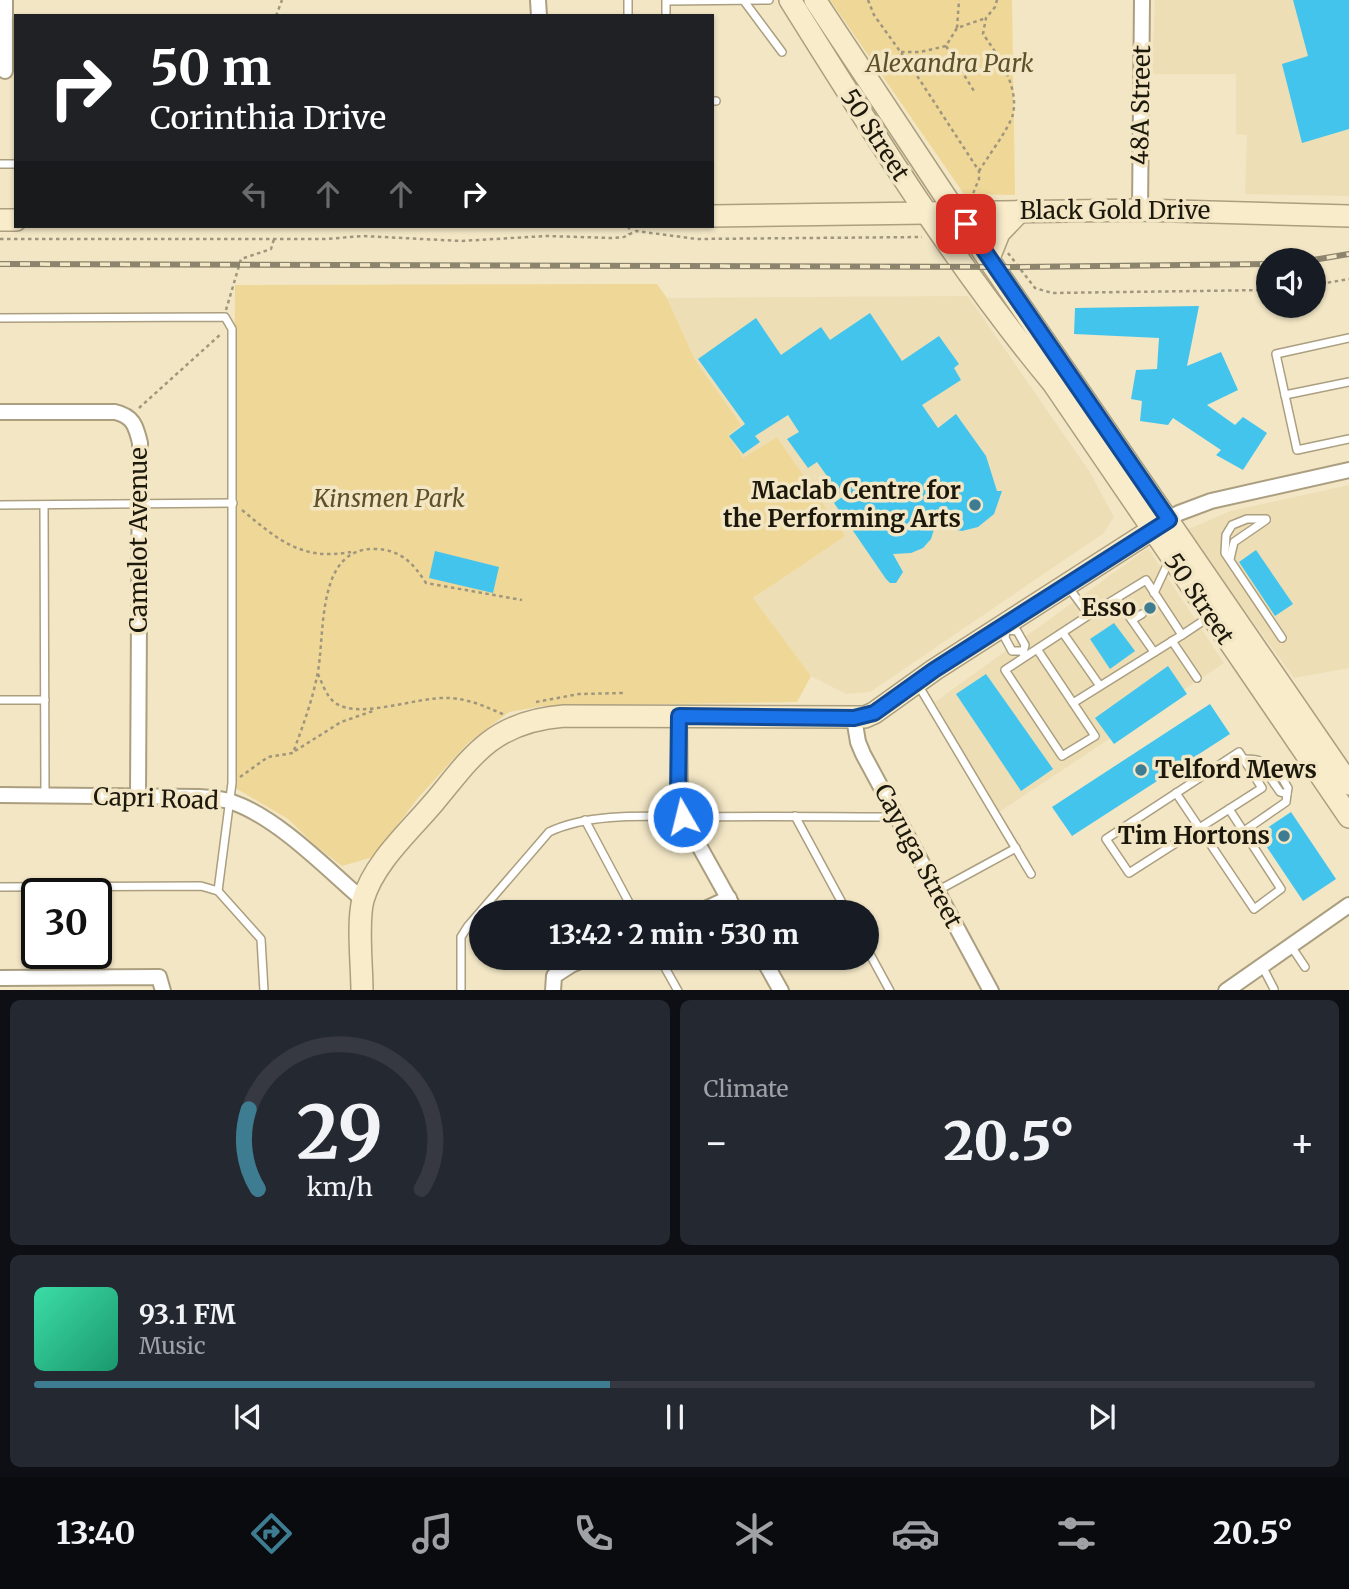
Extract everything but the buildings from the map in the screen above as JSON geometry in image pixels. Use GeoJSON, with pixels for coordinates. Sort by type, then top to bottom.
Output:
{"type":"FeatureCollection","features":[{"type":"Feature","properties":{"kind":"main road","name":"50 Street"},"geometry":{"type":"LineString","coordinates":[[790,0],[898,171],[1002,322],[1053,383],[1160,524],[1349,784]]}},
{"type":"Feature","properties":{"kind":"main road","name":"50 Street"},"geometry":{"type":"LineString","coordinates":[[815,0],[992,249],[1160,524],[1171,557],[1349,817]]}},
{"type":"Feature","properties":{"kind":"main road"},"geometry":{"type":"LineString","coordinates":[[873,213],[891,203],[897,196],[900,186],[898,171]]}},
{"type":"Feature","properties":{"kind":"main road","name":"Black Gold Drive"},"geometry":{"type":"LineString","coordinates":[[714,216],[1140,210],[1349,216]]}},
{"type":"Feature","properties":{"kind":"main road"},"geometry":{"type":"LineString","coordinates":[[992,249],[1020,211]]}},
{"type":"Feature","properties":{"kind":"main road"},"geometry":{"type":"LineString","coordinates":[[362,990],[363,900],[380,866],[459,772],[488,743],[518,727],[550,717],[854,718],[874,713],[917,682],[1006,628],[1067,584],[1160,524]]}},
{"type":"Feature","properties":{"kind":"street"},"geometry":{"type":"LineString","coordinates":[[5,0],[7,71]]}},
{"type":"Feature","properties":{"kind":"street","name":"48A Street"},"geometry":{"type":"LineString","coordinates":[[1140,210],[1142,0]]}},
{"type":"Feature","properties":{"kind":"street","name":"Camelot Avenue"},"geometry":{"type":"LineString","coordinates":[[0,412],[115,412],[126,414],[134,422],[140,443],[138,796]]}},
{"type":"Feature","properties":{"kind":"street"},"geometry":{"type":"LineString","coordinates":[[1160,524],[1179,513],[1211,501],[1349,470]]}},
{"type":"Feature","properties":{"kind":"street"},"geometry":{"type":"LineString","coordinates":[[679,716],[678,797],[683,817],[729,898],[725,900]]}},
{"type":"Feature","properties":{"kind":"street","name":"Cayuga Street"},"geometry":{"type":"LineString","coordinates":[[854,718],[863,754],[991,990]]}},
{"type":"Feature","properties":{"kind":"street","name":"Capri Road"},"geometry":{"type":"LineString","coordinates":[[0,795],[199,797],[229,801],[260,816],[280,830],[363,900]]}},
{"type":"Feature","properties":{"kind":"street"},"geometry":{"type":"LineString","coordinates":[[1226,990],[1349,905]]}},
{"type":"Feature","properties":{"kind":"street"},"geometry":{"type":"LineString","coordinates":[[553,990],[554,976],[563,970]]}},
{"type":"Feature","properties":{"kind":"street"},"geometry":{"type":"LineString","coordinates":[[769,970],[780,990]]}},
{"type":"Feature","properties":{"kind":"street"},"geometry":{"type":"LineString","coordinates":[[0,978],[159,977],[163,990]]}},
{"type":"Feature","properties":{"kind":"lane"},"geometry":{"type":"LineString","coordinates":[[666,14],[666,1],[769,0]]}},
{"type":"Feature","properties":{"kind":"lane"},"geometry":{"type":"LineString","coordinates":[[744,1],[782,52]]}},
{"type":"Feature","properties":{"kind":"lane"},"geometry":{"type":"LineString","coordinates":[[0,318],[225,317],[232,329],[232,783],[218,891]]}},
{"type":"Feature","properties":{"kind":"lane"},"geometry":{"type":"LineString","coordinates":[[1349,338],[1276,354],[1297,450],[1349,439]]}},
{"type":"Feature","properties":{"kind":"lane"},"geometry":{"type":"LineString","coordinates":[[1285,395],[1349,382]]}},
{"type":"Feature","properties":{"kind":"lane"},"geometry":{"type":"LineString","coordinates":[[0,505],[233,503]]}},
{"type":"Feature","properties":{"kind":"lane"},"geometry":{"type":"LineString","coordinates":[[44,505],[45,796]]}},
{"type":"Feature","properties":{"kind":"lane"},"geometry":{"type":"LineString","coordinates":[[1230,559],[1234,542],[1266,520],[1247,520],[1232,525],[1226,535],[1225,553],[1282,638]]}},
{"type":"Feature","properties":{"kind":"lane"},"geometry":{"type":"LineString","coordinates":[[1154,593],[1171,557]]}},
{"type":"Feature","properties":{"kind":"lane"},"geometry":{"type":"LineString","coordinates":[[1037,649],[1096,736],[1062,755],[1005,670],[1024,654],[1037,649],[1146,580],[1157,603],[1182,635]]}},
{"type":"Feature","properties":{"kind":"lane"},"geometry":{"type":"LineString","coordinates":[[1067,584],[1089,615]]}},
{"type":"Feature","properties":{"kind":"lane"},"geometry":{"type":"LineString","coordinates":[[1117,599],[1154,652]]}},
{"type":"Feature","properties":{"kind":"lane"},"geometry":{"type":"LineString","coordinates":[[1132,620],[1142,614]]}},
{"type":"Feature","properties":{"kind":"lane"},"geometry":{"type":"LineString","coordinates":[[1073,703],[1210,616]]}},
{"type":"Feature","properties":{"kind":"lane"},"geometry":{"type":"LineString","coordinates":[[1006,628],[1017,631],[1025,645],[1024,654],[1012,651],[1005,638],[1006,628]]}},
{"type":"Feature","properties":{"kind":"lane"},"geometry":{"type":"LineString","coordinates":[[1063,633],[1100,686]]}},
{"type":"Feature","properties":{"kind":"lane"},"geometry":{"type":"LineString","coordinates":[[1172,641],[1197,678]]}},
{"type":"Feature","properties":{"kind":"lane"},"geometry":{"type":"LineString","coordinates":[[917,682],[1031,874]]}},
{"type":"Feature","properties":{"kind":"lane"},"geometry":{"type":"LineString","coordinates":[[0,701],[45,700]]}},
{"type":"Feature","properties":{"kind":"lane"},"geometry":{"type":"LineString","coordinates":[[1239,752],[1244,760],[1262,788],[1129,873],[1106,839],[1239,752]]}},
{"type":"Feature","properties":{"kind":"lane"},"geometry":{"type":"LineString","coordinates":[[1244,760],[1259,760],[1270,769],[1269,776],[1280,792],[1287,794],[1286,802],[1244,831]]}},
{"type":"Feature","properties":{"kind":"lane"},"geometry":{"type":"LineString","coordinates":[[1175,793],[1254,909],[1281,889],[1229,809]]}},
{"type":"Feature","properties":{"kind":"lane"},"geometry":{"type":"LineString","coordinates":[[795,816],[840,900]]}},
{"type":"Feature","properties":{"kind":"lane"},"geometry":{"type":"LineString","coordinates":[[461,990],[461,937],[549,832],[566,824],[585,820],[683,817],[897,817]]}},
{"type":"Feature","properties":{"kind":"lane"},"geometry":{"type":"LineString","coordinates":[[585,820],[628,900]]}},
{"type":"Feature","properties":{"kind":"lane"},"geometry":{"type":"LineString","coordinates":[[937,891],[1016,848]]}},
{"type":"Feature","properties":{"kind":"lane"},"geometry":{"type":"LineString","coordinates":[[0,887],[201,886],[218,891],[261,939],[264,990]]}},
{"type":"Feature","properties":{"kind":"lane"},"geometry":{"type":"LineString","coordinates":[[1290,945],[1305,967]]}},
{"type":"Feature","properties":{"kind":"lane"},"geometry":{"type":"LineString","coordinates":[[1262,965],[1274,989]]}},
{"type":"Feature","properties":{"kind":"lane"},"geometry":{"type":"LineString","coordinates":[[666,970],[678,990]]}},
{"type":"Feature","properties":{"kind":"lane"},"geometry":{"type":"LineString","coordinates":[[879,970],[890,990]]}},
{"type":"Feature","properties":{"kind":"path"},"geometry":{"type":"LineString","coordinates":[[868,0],[874,15],[979,171]]}},
{"type":"Feature","properties":{"kind":"path"},"geometry":{"type":"LineString","coordinates":[[901,52],[920,52],[946,46],[957,28],[959,0]]}},
{"type":"Feature","properties":{"kind":"path"},"geometry":{"type":"LineString","coordinates":[[964,212],[963,198],[971,198],[979,171],[1013,115],[1012,86],[995,50],[983,34],[986,18],[995,7],[996,0]]}},
{"type":"Feature","properties":{"kind":"path"},"geometry":{"type":"LineString","coordinates":[[957,28],[986,18]]}},
{"type":"Feature","properties":{"kind":"path"},"geometry":{"type":"LineString","coordinates":[[946,46],[974,91]]}},
{"type":"Feature","properties":{"kind":"path"},"geometry":{"type":"LineString","coordinates":[[629,228],[629,234]]}},
{"type":"Feature","properties":{"kind":"path"},"geometry":{"type":"LineString","coordinates":[[0,239],[326,239],[363,236],[461,241],[546,236],[612,238],[636,231],[697,239],[944,238]]}},
{"type":"Feature","properties":{"kind":"path"},"geometry":{"type":"LineString","coordinates":[[129,417],[224,331],[225,317],[241,259],[271,249],[274,239]]}},
{"type":"Feature","properties":{"kind":"path"},"geometry":{"type":"LineString","coordinates":[[992,249],[1003,244],[1035,288],[1044,291],[1256,290]]}},
{"type":"Feature","properties":{"kind":"path"},"geometry":{"type":"LineString","coordinates":[[1326,283],[1349,279]]}},
{"type":"Feature","properties":{"kind":"path"},"geometry":{"type":"LineString","coordinates":[[233,503],[268,532],[300,550],[320,555],[368,548],[386,549],[401,554],[413,564],[426,583],[522,600]]}},
{"type":"Feature","properties":{"kind":"path"},"geometry":{"type":"LineString","coordinates":[[293,753],[318,674],[324,609],[331,583],[339,566],[355,552]]}},
{"type":"Feature","properties":{"kind":"path"},"geometry":{"type":"LineString","coordinates":[[318,674],[333,701],[344,707],[376,710]]}},
{"type":"Feature","properties":{"kind":"path"},"geometry":{"type":"LineString","coordinates":[[232,783],[262,760],[293,753],[308,740],[341,722],[418,699],[467,699],[507,716],[518,727]]}},
{"type":"Feature","properties":{"kind":"shaded area"},"geometry":{"type":"Polygon","coordinates":[[[1155,0],[1349,0],[1349,196],[1245,194],[1247,135],[1236,134],[1236,74],[1152,74],[1155,0]]]}},
{"type":"Feature","properties":{"kind":"shaded area"},"geometry":{"type":"Polygon","coordinates":[[[968,296],[1089,471],[1114,517],[1104,533],[870,692],[846,694],[811,676],[753,598],[844,536],[777,437],[743,459],[727,435],[740,425],[695,360],[667,298],[968,296]]]}},
{"type":"Feature","properties":{"kind":"shaded area"},"geometry":{"type":"Polygon","coordinates":[[[1349,485],[1349,668],[1294,678],[1186,530],[1231,511],[1349,485]]]}},
{"type":"Feature","properties":{"kind":"shaded area"},"geometry":{"type":"Polygon","coordinates":[[[1148,548],[1224,663],[996,814],[935,702],[1148,548]]]}},
{"type":"Feature","properties":{"kind":"green space","name":"Alexandra Park"},"geometry":{"type":"Polygon","coordinates":[[[830,0],[1012,0],[1015,195],[964,194],[830,0]]]}},
{"type":"Feature","properties":{"kind":"green space","name":"Kinsmen Park"},"geometry":{"type":"Polygon","coordinates":[[[657,284],[667,298],[695,360],[741,425],[728,435],[743,458],[777,437],[845,536],[753,598],[811,676],[797,702],[543,706],[509,712],[468,743],[418,798],[373,857],[342,866],[288,819],[232,786],[235,285],[657,284]]]}},
{"type":"Feature","properties":{"kind":"railway"},"geometry":{"type":"LineString","coordinates":[[1326,258],[1349,254]]}},
{"type":"Feature","properties":{"kind":"railway"},"geometry":{"type":"LineString","coordinates":[[0,264],[1017,267],[1256,264]]}},
{"type":"Feature","properties":{"kind":"place","name":"Maclab Centre for the Performing Arts"},"geometry":{"type":"Point","coordinates":[975,505]}},
{"type":"Feature","properties":{"kind":"place","name":"Esso"},"geometry":{"type":"Point","coordinates":[1150,608]}},
{"type":"Feature","properties":{"kind":"place","name":"Telford Mews"},"geometry":{"type":"Point","coordinates":[1141,770]}},
{"type":"Feature","properties":{"kind":"place","name":"Tim Hortons"},"geometry":{"type":"Point","coordinates":[1284,836]}},
{"type":"Feature","properties":{"kind":"route"},"geometry":{"type":"LineString","coordinates":[[683,817],[678,797],[679,716],[865,717],[1169,520],[966,224]]}}]}
